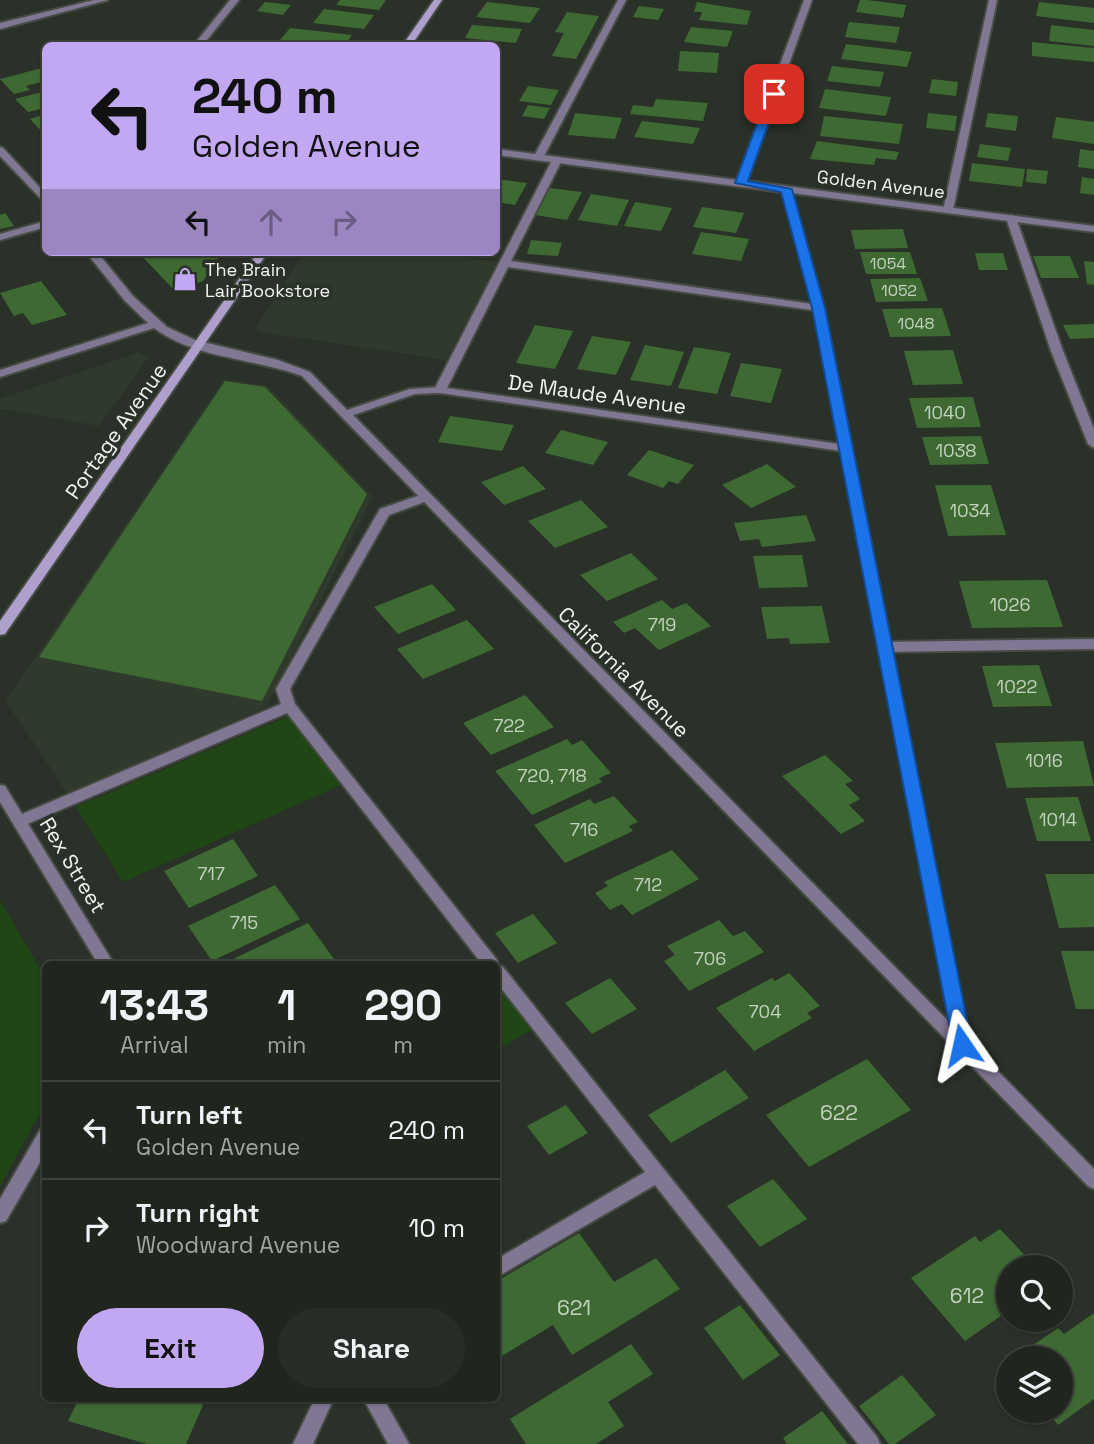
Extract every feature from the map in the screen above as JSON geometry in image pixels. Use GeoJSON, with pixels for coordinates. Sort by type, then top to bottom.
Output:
{"type":"FeatureCollection","features":[{"type":"Feature","properties":{"kind":"main road"},"geometry":{"type":"LineString","coordinates":[[409,42],[438,0]]}},
{"type":"Feature","properties":{"kind":"main road","name":"Portage Avenue"},"geometry":{"type":"LineString","coordinates":[[0,631],[260,256]]}},
{"type":"Feature","properties":{"kind":"street"},"geometry":{"type":"LineString","coordinates":[[0,26],[104,0]]}},
{"type":"Feature","properties":{"kind":"street"},"geometry":{"type":"LineString","coordinates":[[200,42],[235,0]]}},
{"type":"Feature","properties":{"kind":"street"},"geometry":{"type":"LineString","coordinates":[[538,158],[622,0]]}},
{"type":"Feature","properties":{"kind":"street"},"geometry":{"type":"LineString","coordinates":[[741,183],[808,0]]}},
{"type":"Feature","properties":{"kind":"street"},"geometry":{"type":"LineString","coordinates":[[948,210],[993,0]]}},
{"type":"Feature","properties":{"kind":"street"},"geometry":{"type":"LineString","coordinates":[[0,150],[42,197]]}},
{"type":"Feature","properties":{"kind":"street","name":"Golden Avenue"},"geometry":{"type":"LineString","coordinates":[[500,152],[1094,229]]}},
{"type":"Feature","properties":{"kind":"street"},"geometry":{"type":"LineString","coordinates":[[440,390],[557,160]]}},
{"type":"Feature","properties":{"kind":"street"},"geometry":{"type":"LineString","coordinates":[[786,189],[818,308],[962,1045]]}},
{"type":"Feature","properties":{"kind":"street"},"geometry":{"type":"LineString","coordinates":[[1011,218],[1057,351],[1094,444]]}},
{"type":"Feature","properties":{"kind":"street"},"geometry":{"type":"LineString","coordinates":[[0,237],[42,224]]}},
{"type":"Feature","properties":{"kind":"street","name":"California Avenue"},"geometry":{"type":"LineString","coordinates":[[95,256],[155,324],[199,346],[306,374],[423,498],[1094,1181]]}},
{"type":"Feature","properties":{"kind":"street"},"geometry":{"type":"LineString","coordinates":[[505,264],[818,308]]}},
{"type":"Feature","properties":{"kind":"street"},"geometry":{"type":"LineString","coordinates":[[0,374],[155,324]]}},
{"type":"Feature","properties":{"kind":"street","name":"De Maude Avenue"},"geometry":{"type":"LineString","coordinates":[[345,414],[414,391],[440,390],[845,448]]}},
{"type":"Feature","properties":{"kind":"street"},"geometry":{"type":"LineString","coordinates":[[423,498],[384,512],[283,689],[289,706],[489,961]]}},
{"type":"Feature","properties":{"kind":"street"},"geometry":{"type":"LineString","coordinates":[[885,647],[1094,644]]}},
{"type":"Feature","properties":{"kind":"street"},"geometry":{"type":"LineString","coordinates":[[20,821],[289,706]]}},
{"type":"Feature","properties":{"kind":"street","name":"Rex Street"},"geometry":{"type":"LineString","coordinates":[[0,790],[104,961]]}},
{"type":"Feature","properties":{"kind":"street"},"geometry":{"type":"LineString","coordinates":[[500,975],[870,1444]]}},
{"type":"Feature","properties":{"kind":"street"},"geometry":{"type":"LineString","coordinates":[[0,1215],[42,1142]]}},
{"type":"Feature","properties":{"kind":"street"},"geometry":{"type":"LineString","coordinates":[[500,1267],[656,1175]]}},
{"type":"Feature","properties":{"kind":"street"},"geometry":{"type":"LineString","coordinates":[[303,1444],[323,1402]]}},
{"type":"Feature","properties":{"kind":"street"},"geometry":{"type":"LineString","coordinates":[[374,1402],[399,1444]]}},
{"type":"Feature","properties":{"kind":"shaded area"},"geometry":{"type":"Polygon","coordinates":[[[302,256],[457,256],[497,262],[446,360],[260,332],[255,329],[302,256]]]}},
{"type":"Feature","properties":{"kind":"shaded area"},"geometry":{"type":"Polygon","coordinates":[[[139,352],[148,358],[99,426],[0,409],[0,399],[139,352]]]}},
{"type":"Feature","properties":{"kind":"shaded area"},"geometry":{"type":"Polygon","coordinates":[[[224,379],[268,386],[373,497],[266,707],[67,793],[6,701],[224,379]]]}},
{"type":"Feature","properties":{"kind":"green space"},"geometry":{"type":"Polygon","coordinates":[[[288,716],[341,785],[123,882],[76,807],[288,716]]]}},
{"type":"Feature","properties":{"kind":"green space"},"geometry":{"type":"Polygon","coordinates":[[[0,900],[42,973],[42,1109],[0,1187],[0,900]]]}},
{"type":"Feature","properties":{"kind":"green space"},"geometry":{"type":"Polygon","coordinates":[[[500,989],[532,1030],[500,1047],[500,989]]]}},
{"type":"Feature","properties":{"kind":"building"},"geometry":{"type":"Polygon","coordinates":[[[340,0],[386,0],[379,10],[336,5],[340,0]]]}},
{"type":"Feature","properties":{"kind":"building"},"geometry":{"type":"Polygon","coordinates":[[[860,0],[906,5],[903,18],[856,12],[860,0]]]}},
{"type":"Feature","properties":{"kind":"building"},"geometry":{"type":"Polygon","coordinates":[[[265,2],[291,5],[283,15],[257,11],[265,2]]]}},
{"type":"Feature","properties":{"kind":"building"},"geometry":{"type":"Polygon","coordinates":[[[487,2],[540,8],[530,23],[476,17],[487,2]]]}},
{"type":"Feature","properties":{"kind":"building"},"geometry":{"type":"Polygon","coordinates":[[[697,2],[751,11],[747,25],[699,20],[702,12],[694,12],[697,2]]]}},
{"type":"Feature","properties":{"kind":"building"},"geometry":{"type":"Polygon","coordinates":[[[1039,2],[1094,8],[1094,23],[1036,16],[1039,2]]]}},
{"type":"Feature","properties":{"kind":"building"},"geometry":{"type":"Polygon","coordinates":[[[639,6],[664,9],[658,20],[633,17],[639,6]]]}},
{"type":"Feature","properties":{"kind":"building"},"geometry":{"type":"Polygon","coordinates":[[[324,9],[374,15],[364,29],[313,23],[324,9]]]}},
{"type":"Feature","properties":{"kind":"building"},"geometry":{"type":"Polygon","coordinates":[[[567,12],[599,16],[576,59],[552,56],[564,33],[555,32],[567,12]]]}},
{"type":"Feature","properties":{"kind":"building"},"geometry":{"type":"Polygon","coordinates":[[[849,22],[900,27],[896,43],[845,37],[849,22]]]}},
{"type":"Feature","properties":{"kind":"building"},"geometry":{"type":"Polygon","coordinates":[[[472,25],[522,29],[516,43],[465,38],[472,25]]]}},
{"type":"Feature","properties":{"kind":"building"},"geometry":{"type":"Polygon","coordinates":[[[1051,25],[1094,30],[1094,46],[1049,41],[1051,25]]]}},
{"type":"Feature","properties":{"kind":"building"},"geometry":{"type":"Polygon","coordinates":[[[691,27],[733,31],[727,47],[684,42],[691,27]]]}},
{"type":"Feature","properties":{"kind":"building"},"geometry":{"type":"Polygon","coordinates":[[[290,28],[352,35],[347,42],[278,42],[290,28]]]}},
{"type":"Feature","properties":{"kind":"building"},"geometry":{"type":"Polygon","coordinates":[[[1032,42],[1094,48],[1094,62],[1032,56],[1032,42]]]}},
{"type":"Feature","properties":{"kind":"building"},"geometry":{"type":"Polygon","coordinates":[[[846,44],[912,52],[907,67],[841,59],[846,44]]]}},
{"type":"Feature","properties":{"kind":"building"},"geometry":{"type":"Polygon","coordinates":[[[680,51],[719,53],[717,73],[678,71],[680,51]]]}},
{"type":"Feature","properties":{"kind":"building"},"geometry":{"type":"Polygon","coordinates":[[[832,66],[884,72],[880,87],[827,81],[832,66]]]}},
{"type":"Feature","properties":{"kind":"building"},"geometry":{"type":"Polygon","coordinates":[[[42,68],[42,82],[26,86],[30,90],[14,94],[0,79],[42,68]]]}},
{"type":"Feature","properties":{"kind":"building"},"geometry":{"type":"Polygon","coordinates":[[[932,79],[958,82],[956,96],[929,93],[932,79]]]}},
{"type":"Feature","properties":{"kind":"building"},"geometry":{"type":"Polygon","coordinates":[[[528,86],[559,90],[551,105],[519,101],[528,86]]]}},
{"type":"Feature","properties":{"kind":"building"},"geometry":{"type":"Polygon","coordinates":[[[825,89],[891,97],[886,116],[819,108],[825,89]]]}},
{"type":"Feature","properties":{"kind":"building"},"geometry":{"type":"Polygon","coordinates":[[[42,92],[42,109],[28,112],[15,99],[42,92]]]}},
{"type":"Feature","properties":{"kind":"building"},"geometry":{"type":"Polygon","coordinates":[[[656,99],[708,103],[703,121],[630,114],[633,105],[653,107],[656,99]]]}},
{"type":"Feature","properties":{"kind":"building"},"geometry":{"type":"Polygon","coordinates":[[[528,105],[550,108],[544,119],[522,116],[528,105]]]}},
{"type":"Feature","properties":{"kind":"building"},"geometry":{"type":"Polygon","coordinates":[[[575,113],[622,118],[615,139],[568,135],[575,113]]]}},
{"type":"Feature","properties":{"kind":"building"},"geometry":{"type":"Polygon","coordinates":[[[928,113],[957,116],[955,131],[926,128],[928,113]]]}},
{"type":"Feature","properties":{"kind":"building"},"geometry":{"type":"Polygon","coordinates":[[[988,113],[1018,116],[1016,131],[985,127],[988,113]]]}},
{"type":"Feature","properties":{"kind":"building"},"geometry":{"type":"Polygon","coordinates":[[[42,115],[42,132],[30,119],[42,115]]]}},
{"type":"Feature","properties":{"kind":"building"},"geometry":{"type":"Polygon","coordinates":[[[824,116],[903,124],[899,144],[820,136],[824,116]]]}},
{"type":"Feature","properties":{"kind":"building"},"geometry":{"type":"Polygon","coordinates":[[[1056,117],[1094,122],[1094,144],[1052,138],[1056,117]]]}},
{"type":"Feature","properties":{"kind":"building"},"geometry":{"type":"Polygon","coordinates":[[[642,121],[700,128],[693,144],[634,137],[642,121]]]}},
{"type":"Feature","properties":{"kind":"building"},"geometry":{"type":"Polygon","coordinates":[[[817,141],[899,152],[896,160],[876,158],[874,165],[810,159],[817,141]]]}},
{"type":"Feature","properties":{"kind":"building"},"geometry":{"type":"Polygon","coordinates":[[[980,144],[1011,148],[1008,161],[977,157],[980,144]]]}},
{"type":"Feature","properties":{"kind":"building"},"geometry":{"type":"Polygon","coordinates":[[[1080,149],[1094,151],[1094,169],[1078,167],[1080,149]]]}},
{"type":"Feature","properties":{"kind":"building"},"geometry":{"type":"Polygon","coordinates":[[[972,163],[1025,169],[1022,187],[969,181],[972,163]]]}},
{"type":"Feature","properties":{"kind":"building"},"geometry":{"type":"Polygon","coordinates":[[[1027,169],[1048,171],[1046,184],[1026,182],[1027,169]]]}},
{"type":"Feature","properties":{"kind":"building"},"geometry":{"type":"Polygon","coordinates":[[[1082,177],[1094,179],[1094,195],[1080,193],[1082,177]]]}},
{"type":"Feature","properties":{"kind":"building"},"geometry":{"type":"Polygon","coordinates":[[[500,179],[527,183],[515,205],[500,202],[500,179]]]}},
{"type":"Feature","properties":{"kind":"building"},"geometry":{"type":"Polygon","coordinates":[[[550,188],[582,192],[567,220],[535,215],[550,188]]]}},
{"type":"Feature","properties":{"kind":"building"},"geometry":{"type":"Polygon","coordinates":[[[591,194],[629,200],[617,226],[578,220],[591,194]]]}},
{"type":"Feature","properties":{"kind":"building"},"geometry":{"type":"Polygon","coordinates":[[[635,202],[672,208],[661,231],[624,226],[635,202]]]}},
{"type":"Feature","properties":{"kind":"building"},"geometry":{"type":"Polygon","coordinates":[[[702,207],[744,213],[736,233],[693,227],[702,207]]]}},
{"type":"Feature","properties":{"kind":"building"},"geometry":{"type":"Polygon","coordinates":[[[5,213],[14,226],[0,229],[0,215],[5,213]]]}},
{"type":"Feature","properties":{"kind":"building"},"geometry":{"type":"Polygon","coordinates":[[[903,229],[908,248],[855,249],[851,230],[903,229]]]}},
{"type":"Feature","properties":{"kind":"building"},"geometry":{"type":"Polygon","coordinates":[[[701,232],[749,239],[741,261],[692,254],[701,232]]]}},
{"type":"Feature","properties":{"kind":"building"},"geometry":{"type":"Polygon","coordinates":[[[531,240],[562,243],[558,256],[527,254],[531,240]]]}},
{"type":"Feature","properties":{"kind":"building"},"geometry":{"type":"Polygon","coordinates":[[[860,252],[910,252],[917,274],[866,274],[860,252]]]}},
{"type":"Feature","properties":{"kind":"building"},"geometry":{"type":"Polygon","coordinates":[[[975,253],[1003,253],[1008,270],[979,270],[975,253]]]}},
{"type":"Feature","properties":{"kind":"building"},"geometry":{"type":"Polygon","coordinates":[[[142,256],[219,256],[203,281],[175,291],[142,256]]]}},
{"type":"Feature","properties":{"kind":"building"},"geometry":{"type":"Polygon","coordinates":[[[1033,256],[1070,256],[1079,278],[1041,278],[1033,256]]]}},
{"type":"Feature","properties":{"kind":"building"},"geometry":{"type":"Polygon","coordinates":[[[1084,261],[1094,262],[1094,285],[1087,284],[1084,261]]]}},
{"type":"Feature","properties":{"kind":"building"},"geometry":{"type":"Polygon","coordinates":[[[920,278],[928,301],[876,302],[870,279],[920,278]]]}},
{"type":"Feature","properties":{"kind":"building"},"geometry":{"type":"Polygon","coordinates":[[[41,281],[67,315],[32,325],[23,313],[14,316],[0,293],[41,281]]]}},
{"type":"Feature","properties":{"kind":"building"},"geometry":{"type":"Polygon","coordinates":[[[942,308],[951,336],[890,337],[882,309],[942,308]]]}},
{"type":"Feature","properties":{"kind":"building"},"geometry":{"type":"Polygon","coordinates":[[[1094,324],[1094,338],[1070,339],[1063,325],[1094,324]]]}},
{"type":"Feature","properties":{"kind":"building"},"geometry":{"type":"Polygon","coordinates":[[[535,325],[573,331],[555,369],[516,363],[535,325]]]}},
{"type":"Feature","properties":{"kind":"building"},"geometry":{"type":"Polygon","coordinates":[[[592,336],[631,342],[616,375],[577,369],[592,336]]]}},
{"type":"Feature","properties":{"kind":"building"},"geometry":{"type":"Polygon","coordinates":[[[645,345],[684,352],[671,386],[630,380],[645,345]]]}},
{"type":"Feature","properties":{"kind":"building"},"geometry":{"type":"Polygon","coordinates":[[[694,347],[731,353],[717,394],[678,388],[694,347]]]}},
{"type":"Feature","properties":{"kind":"building"},"geometry":{"type":"Polygon","coordinates":[[[953,350],[963,384],[913,385],[904,351],[953,350]]]}},
{"type":"Feature","properties":{"kind":"building"},"geometry":{"type":"Polygon","coordinates":[[[741,363],[782,369],[771,403],[730,396],[741,363]]]}},
{"type":"Feature","properties":{"kind":"building"},"geometry":{"type":"Polygon","coordinates":[[[225,381],[265,387],[367,494],[262,701],[39,657],[225,381]]]}},
{"type":"Feature","properties":{"kind":"building"},"geometry":{"type":"Polygon","coordinates":[[[973,397],[981,427],[917,428],[909,398],[973,397]]]}},
{"type":"Feature","properties":{"kind":"building"},"geometry":{"type":"Polygon","coordinates":[[[450,416],[514,425],[502,451],[438,442],[450,416]]]}},
{"type":"Feature","properties":{"kind":"building"},"geometry":{"type":"Polygon","coordinates":[[[561,430],[608,442],[593,465],[545,453],[561,430]]]}},
{"type":"Feature","properties":{"kind":"building"},"geometry":{"type":"Polygon","coordinates":[[[981,436],[989,464],[930,465],[922,437],[981,436]]]}},
{"type":"Feature","properties":{"kind":"building"},"geometry":{"type":"Polygon","coordinates":[[[649,450],[694,465],[678,484],[669,481],[663,488],[627,475],[649,450]]]}},
{"type":"Feature","properties":{"kind":"building"},"geometry":{"type":"Polygon","coordinates":[[[767,464],[796,487],[751,508],[722,485],[767,464]]]}},
{"type":"Feature","properties":{"kind":"building"},"geometry":{"type":"Polygon","coordinates":[[[523,466],[546,489],[504,505],[481,482],[523,466]]]}},
{"type":"Feature","properties":{"kind":"building"},"geometry":{"type":"Polygon","coordinates":[[[935,485],[991,485],[1006,535],[948,536],[935,485]]]}},
{"type":"Feature","properties":{"kind":"building"},"geometry":{"type":"Polygon","coordinates":[[[581,500],[608,527],[555,548],[528,521],[581,500]]]}},
{"type":"Feature","properties":{"kind":"building"},"geometry":{"type":"Polygon","coordinates":[[[806,515],[816,541],[762,547],[759,539],[740,541],[734,523],[806,515]]]}},
{"type":"Feature","properties":{"kind":"building"},"geometry":{"type":"Polygon","coordinates":[[[631,553],[658,579],[607,601],[580,575],[631,553]]]}},
{"type":"Feature","properties":{"kind":"building"},"geometry":{"type":"Polygon","coordinates":[[[802,555],[808,587],[759,588],[753,556],[802,555]]]}},
{"type":"Feature","properties":{"kind":"building"},"geometry":{"type":"Polygon","coordinates":[[[1047,580],[1063,627],[972,628],[959,581],[1047,580]]]}},
{"type":"Feature","properties":{"kind":"building"},"geometry":{"type":"Polygon","coordinates":[[[432,584],[456,610],[398,634],[374,607],[432,584]]]}},
{"type":"Feature","properties":{"kind":"building"},"geometry":{"type":"Polygon","coordinates":[[[662,600],[672,609],[686,603],[711,626],[659,650],[635,628],[624,633],[613,622],[662,600]]]}},
{"type":"Feature","properties":{"kind":"building"},"geometry":{"type":"Polygon","coordinates":[[[822,606],[830,643],[790,644],[789,638],[767,639],[761,607],[822,606]]]}},
{"type":"Feature","properties":{"kind":"building"},"geometry":{"type":"Polygon","coordinates":[[[467,620],[494,649],[423,679],[397,649],[467,620]]]}},
{"type":"Feature","properties":{"kind":"building"},"geometry":{"type":"Polygon","coordinates":[[[1039,665],[1052,706],[993,707],[982,666],[1039,665]]]}},
{"type":"Feature","properties":{"kind":"building"},"geometry":{"type":"Polygon","coordinates":[[[525,695],[554,727],[491,755],[463,723],[525,695]]]}},
{"type":"Feature","properties":{"kind":"building"},"geometry":{"type":"Polygon","coordinates":[[[567,739],[572,745],[582,740],[611,773],[599,778],[602,782],[532,815],[495,771],[567,739]]]}},
{"type":"Feature","properties":{"kind":"building"},"geometry":{"type":"Polygon","coordinates":[[[1083,741],[1094,786],[1007,788],[995,743],[1083,741]]]}},
{"type":"Feature","properties":{"kind":"building"},"geometry":{"type":"Polygon","coordinates":[[[825,755],[853,781],[845,784],[860,799],[849,805],[865,821],[841,834],[782,776],[825,755]]]}},
{"type":"Feature","properties":{"kind":"building"},"geometry":{"type":"Polygon","coordinates":[[[614,796],[638,822],[629,826],[633,831],[565,863],[534,825],[590,799],[594,804],[614,796]]]}},
{"type":"Feature","properties":{"kind":"building"},"geometry":{"type":"Polygon","coordinates":[[[1078,797],[1091,841],[1037,841],[1025,798],[1078,797]]]}},
{"type":"Feature","properties":{"kind":"building"},"geometry":{"type":"Polygon","coordinates":[[[233,839],[258,876],[189,908],[164,871],[233,839]]]}},
{"type":"Feature","properties":{"kind":"building"},"geometry":{"type":"Polygon","coordinates":[[[672,850],[699,879],[632,915],[622,904],[610,910],[595,893],[608,886],[604,882],[672,850]]]}},
{"type":"Feature","properties":{"kind":"building"},"geometry":{"type":"Polygon","coordinates":[[[1045,874],[1094,874],[1094,927],[1059,928],[1045,874]]]}},
{"type":"Feature","properties":{"kind":"building"},"geometry":{"type":"Polygon","coordinates":[[[275,885],[300,919],[212,961],[188,926],[275,885]]]}},
{"type":"Feature","properties":{"kind":"building"},"geometry":{"type":"Polygon","coordinates":[[[533,914],[557,943],[518,963],[495,933],[533,914]]]}},
{"type":"Feature","properties":{"kind":"building"},"geometry":{"type":"Polygon","coordinates":[[[719,920],[733,936],[745,931],[764,952],[689,991],[664,961],[675,955],[667,946],[719,920]]]}},
{"type":"Feature","properties":{"kind":"building"},"geometry":{"type":"Polygon","coordinates":[[[308,923],[334,959],[330,961],[229,961],[308,923]]]}},
{"type":"Feature","properties":{"kind":"building"},"geometry":{"type":"Polygon","coordinates":[[[1061,951],[1094,951],[1094,1009],[1076,1009],[1061,951]]]}},
{"type":"Feature","properties":{"kind":"building"},"geometry":{"type":"Polygon","coordinates":[[[789,973],[820,1006],[807,1013],[812,1018],[754,1051],[716,1008],[772,978],[775,981],[789,973]]]}},
{"type":"Feature","properties":{"kind":"building"},"geometry":{"type":"Polygon","coordinates":[[[610,978],[637,1009],[592,1034],[565,1003],[610,978]]]}},
{"type":"Feature","properties":{"kind":"building"},"geometry":{"type":"Polygon","coordinates":[[[867,1059],[911,1110],[809,1167],[766,1115],[867,1059]]]}},
{"type":"Feature","properties":{"kind":"building"},"geometry":{"type":"Polygon","coordinates":[[[725,1070],[749,1098],[671,1143],[648,1115],[725,1070]]]}},
{"type":"Feature","properties":{"kind":"building"},"geometry":{"type":"Polygon","coordinates":[[[566,1105],[588,1133],[549,1155],[527,1126],[566,1105]]]}},
{"type":"Feature","properties":{"kind":"building"},"geometry":{"type":"Polygon","coordinates":[[[773,1179],[807,1219],[760,1247],[727,1206],[773,1179]]]}},
{"type":"Feature","properties":{"kind":"building"},"geometry":{"type":"Polygon","coordinates":[[[1000,1229],[1025,1255],[996,1255],[996,1319],[965,1341],[911,1278],[975,1236],[980,1242],[1000,1229]]]}},
{"type":"Feature","properties":{"kind":"building"},"geometry":{"type":"Polygon","coordinates":[[[579,1233],[614,1282],[656,1258],[680,1289],[572,1355],[553,1325],[500,1357],[500,1279],[579,1233]]]}},
{"type":"Feature","properties":{"kind":"building"},"geometry":{"type":"Polygon","coordinates":[[[740,1305],[780,1355],[743,1380],[704,1328],[740,1305]]]}},
{"type":"Feature","properties":{"kind":"building"},"geometry":{"type":"Polygon","coordinates":[[[1094,1313],[1094,1399],[1073,1414],[1073,1346],[1032,1346],[1052,1332],[1064,1334],[1073,1332],[1073,1328],[1094,1313]]]}},
{"type":"Feature","properties":{"kind":"building"},"geometry":{"type":"Polygon","coordinates":[[[631,1344],[653,1374],[608,1402],[624,1426],[596,1444],[526,1444],[510,1419],[631,1344]]]}},
{"type":"Feature","properties":{"kind":"building"},"geometry":{"type":"Polygon","coordinates":[[[902,1375],[936,1415],[895,1444],[889,1444],[859,1406],[902,1375]]]}},
{"type":"Feature","properties":{"kind":"building"},"geometry":{"type":"Polygon","coordinates":[[[77,1402],[204,1402],[186,1444],[147,1444],[68,1421],[77,1402]]]}},
{"type":"Feature","properties":{"kind":"building"},"geometry":{"type":"Polygon","coordinates":[[[822,1411],[848,1444],[787,1444],[783,1438],[822,1411]]]}},
{"type":"Feature","properties":{"kind":"place","name":"The Brain Lair Bookstore"},"geometry":{"type":"Point","coordinates":[185,279]}},
{"type":"Feature","properties":{"kind":"route"},"geometry":{"type":"LineString","coordinates":[[774,94],[741,183],[786,189],[801,239],[818,308],[962,1045]]}}]}
